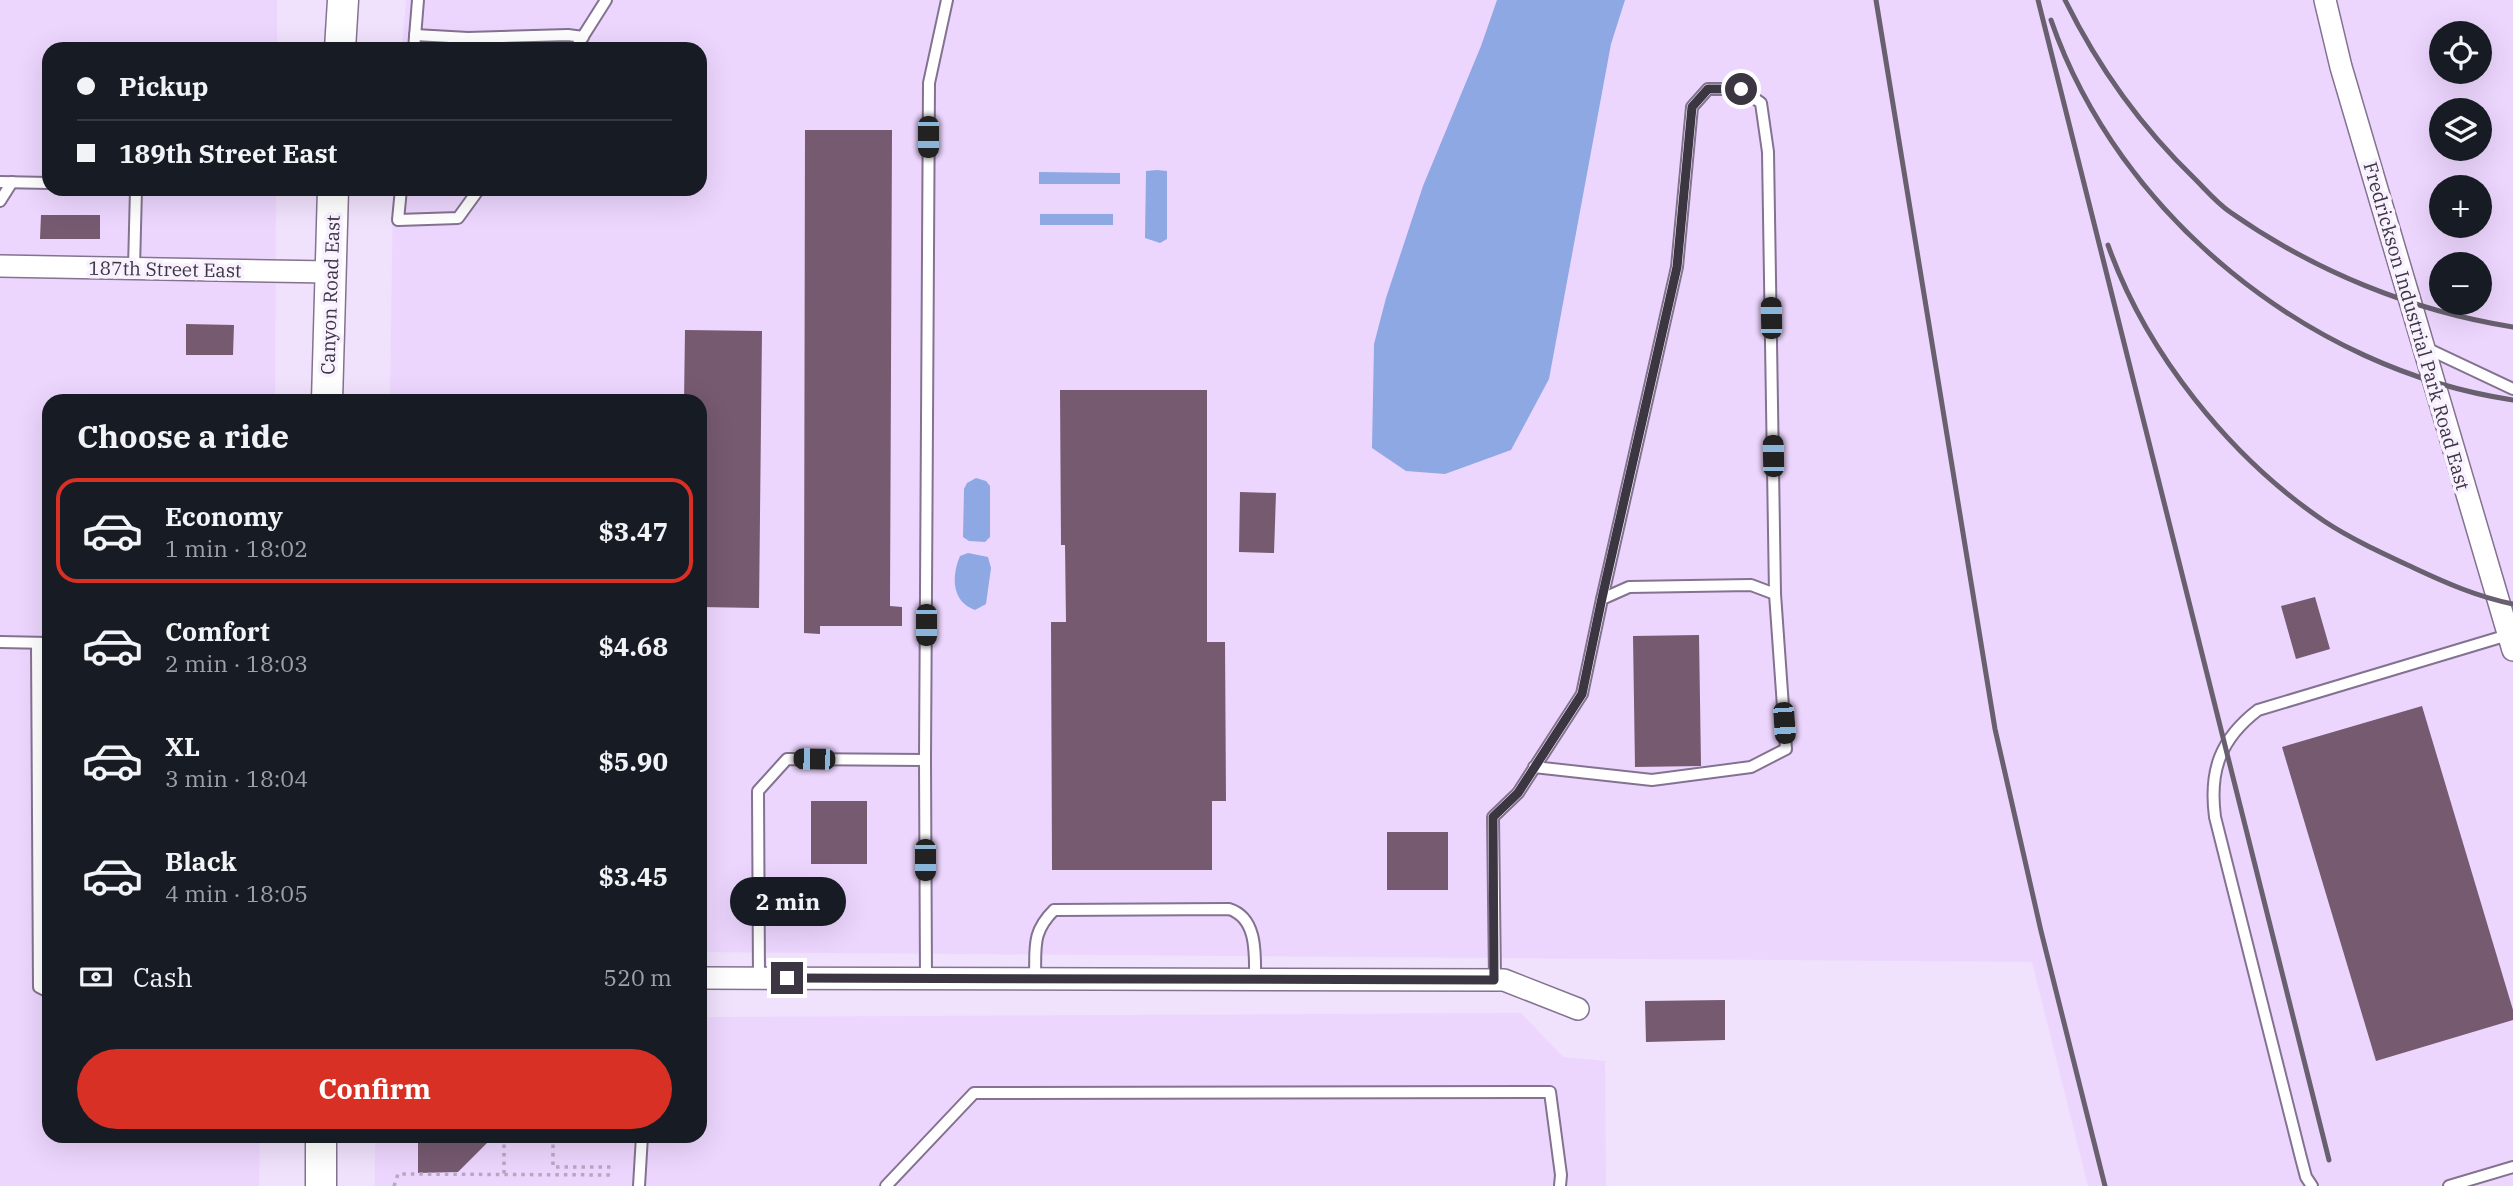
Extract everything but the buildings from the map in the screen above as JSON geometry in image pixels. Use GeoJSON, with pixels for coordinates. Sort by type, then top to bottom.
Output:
{"type":"FeatureCollection","features":[{"type":"Feature","properties":{"kind":"main road"},"geometry":{"type":"LineString","coordinates":[[340,42],[343,0]]}},
{"type":"Feature","properties":{"kind":"main road","name":"Canyon Road East"},"geometry":{"type":"LineString","coordinates":[[327,394],[333,196]]}},
{"type":"Feature","properties":{"kind":"main road"},"geometry":{"type":"LineString","coordinates":[[321,1143],[321,1186]]}},
{"type":"Feature","properties":{"kind":"street","name":"Fredrickson Industrial Park Road East"},"geometry":{"type":"LineString","coordinates":[[2325,0],[2341,67],[2511,643]]}},
{"type":"Feature","properties":{"kind":"street","name":"187th Street East"},"geometry":{"type":"LineString","coordinates":[[0,266],[329,272]]}},
{"type":"Feature","properties":{"kind":"street"},"geometry":{"type":"LineString","coordinates":[[707,978],[1504,980],[1578,1009]]}},
{"type":"Feature","properties":{"kind":"lane"},"geometry":{"type":"LineString","coordinates":[[414,42],[418,0]]}},
{"type":"Feature","properties":{"kind":"lane"},"geometry":{"type":"LineString","coordinates":[[580,42],[606,0]]}},
{"type":"Feature","properties":{"kind":"lane"},"geometry":{"type":"LineString","coordinates":[[926,979],[929,83],[947,0]]}},
{"type":"Feature","properties":{"kind":"lane"},"geometry":{"type":"LineString","coordinates":[[415,35],[468,38],[568,35],[583,37]]}},
{"type":"Feature","properties":{"kind":"lane"},"geometry":{"type":"LineString","coordinates":[[1494,980],[1493,817],[1518,793],[1534,768],[1582,694],[1677,267],[1692,107],[1708,89],[1741,89],[1761,103],[1768,152],[1776,594],[1786,749],[1751,767],[1652,780],[1534,768]]}},
{"type":"Feature","properties":{"kind":"lane"},"geometry":{"type":"LineString","coordinates":[[0,201],[6,182],[42,183]]}},
{"type":"Feature","properties":{"kind":"lane"},"geometry":{"type":"LineString","coordinates":[[134,268],[136,196]]}},
{"type":"Feature","properties":{"kind":"lane"},"geometry":{"type":"LineString","coordinates":[[400,196],[398,220],[458,218],[473,196]]}},
{"type":"Feature","properties":{"kind":"lane"},"geometry":{"type":"LineString","coordinates":[[2423,346],[2513,389]]}},
{"type":"Feature","properties":{"kind":"lane"},"geometry":{"type":"LineString","coordinates":[[1602,598],[1629,587],[1751,584],[1776,594]]}},
{"type":"Feature","properties":{"kind":"lane"},"geometry":{"type":"LineString","coordinates":[[0,642],[42,643]]}},
{"type":"Feature","properties":{"kind":"lane"},"geometry":{"type":"LineString","coordinates":[[2312,1186],[2303,1167],[2215,817],[2212,781],[2220,757],[2242,723],[2258,710],[2511,643]]}},
{"type":"Feature","properties":{"kind":"lane"},"geometry":{"type":"LineString","coordinates":[[42,712],[38,987],[42,989]]}},
{"type":"Feature","properties":{"kind":"lane"},"geometry":{"type":"LineString","coordinates":[[759,978],[758,790],[787,759],[925,760]]}},
{"type":"Feature","properties":{"kind":"lane"},"geometry":{"type":"LineString","coordinates":[[1035,979],[1036,937],[1042,922],[1054,910],[1229,909],[1236,911],[1254,938],[1255,980]]}},
{"type":"Feature","properties":{"kind":"lane"},"geometry":{"type":"LineString","coordinates":[[886,1186],[974,1093],[1550,1092],[1562,1175],[1560,1186]]}},
{"type":"Feature","properties":{"kind":"lane"},"geometry":{"type":"LineString","coordinates":[[639,1186],[642,1143]]}},
{"type":"Feature","properties":{"kind":"lane"},"geometry":{"type":"LineString","coordinates":[[2449,1186],[2513,1167]]}},
{"type":"Feature","properties":{"kind":"path"},"geometry":{"type":"LineString","coordinates":[[504,1143],[504,1174]]}},
{"type":"Feature","properties":{"kind":"path"},"geometry":{"type":"LineString","coordinates":[[553,1143],[553,1167],[614,1167]]}},
{"type":"Feature","properties":{"kind":"path"},"geometry":{"type":"LineString","coordinates":[[557,1167],[558,1175]]}},
{"type":"Feature","properties":{"kind":"path"},"geometry":{"type":"LineString","coordinates":[[394,1186],[398,1174],[614,1175]]}},
{"type":"Feature","properties":{"kind":"shaded area"},"geometry":{"type":"Polygon","coordinates":[[[0,0],[277,0],[277,42],[42,42],[42,196],[276,196],[275,394],[42,394],[42,1143],[260,1143],[259,1186],[0,1186],[0,0]]]}},
{"type":"Feature","properties":{"kind":"shaded area"},"geometry":{"type":"Polygon","coordinates":[[[406,0],[2513,0],[2513,1186],[2088,1186],[2032,962],[707,952],[707,394],[390,394],[393,196],[707,196],[707,42],[403,42],[406,0]]]}},
{"type":"Feature","properties":{"kind":"shaded area"},"geometry":{"type":"Polygon","coordinates":[[[1521,1013],[1563,1057],[1605,1061],[1606,1186],[375,1186],[375,1143],[707,1143],[707,1017],[1521,1013]]]}},
{"type":"Feature","properties":{"kind":"water"},"geometry":{"type":"Polygon","coordinates":[[[1497,0],[1625,0],[1611,44],[1549,379],[1511,450],[1445,474],[1406,471],[1372,448],[1374,344],[1386,298],[1423,186],[1481,46],[1497,0]]]}},
{"type":"Feature","properties":{"kind":"water"},"geometry":{"type":"Polygon","coordinates":[[[1146,171],[1167,171],[1167,239],[1160,243],[1145,238],[1146,171]]]}},
{"type":"Feature","properties":{"kind":"water"},"geometry":{"type":"Polygon","coordinates":[[[1039,172],[1120,173],[1120,184],[1039,184],[1039,172]]]}},
{"type":"Feature","properties":{"kind":"water"},"geometry":{"type":"Polygon","coordinates":[[[1040,214],[1113,214],[1113,225],[1040,225],[1040,214]]]}},
{"type":"Feature","properties":{"kind":"water"},"geometry":{"type":"Polygon","coordinates":[[[976,478],[986,481],[990,486],[990,537],[985,542],[969,541],[963,537],[964,489],[967,483],[976,478]]]}},
{"type":"Feature","properties":{"kind":"water"},"geometry":{"type":"Polygon","coordinates":[[[968,553],[988,557],[991,568],[986,604],[975,610],[967,606],[958,595],[955,580],[960,556],[968,553]]]}},
{"type":"Feature","properties":{"kind":"railway"},"geometry":{"type":"LineString","coordinates":[[1876,0],[1995,729],[2041,931],[2105,1186]]}},
{"type":"Feature","properties":{"kind":"railway"},"geometry":{"type":"LineString","coordinates":[[2038,0],[2329,1160]]}},
{"type":"Feature","properties":{"kind":"railway"},"geometry":{"type":"LineString","coordinates":[[2065,0],[2106,72],[2139,117],[2175,159],[2230,212],[2295,253],[2365,286],[2438,311],[2513,327]]}},
{"type":"Feature","properties":{"kind":"railway"},"geometry":{"type":"LineString","coordinates":[[2051,20],[2082,91],[2123,157],[2173,218],[2231,272],[2295,318],[2365,355],[2438,383],[2513,400]]}},
{"type":"Feature","properties":{"kind":"railway"},"geometry":{"type":"LineString","coordinates":[[2108,245],[2124,285],[2168,363],[2224,434],[2256,466],[2324,521],[2356,540],[2450,584],[2487,598],[2513,604]]}},
{"type":"Feature","properties":{"kind":"route"},"geometry":{"type":"LineString","coordinates":[[787,978],[1494,980],[1493,817],[1518,793],[1582,694],[1677,267],[1692,107],[1708,89],[1741,89]]}}]}
